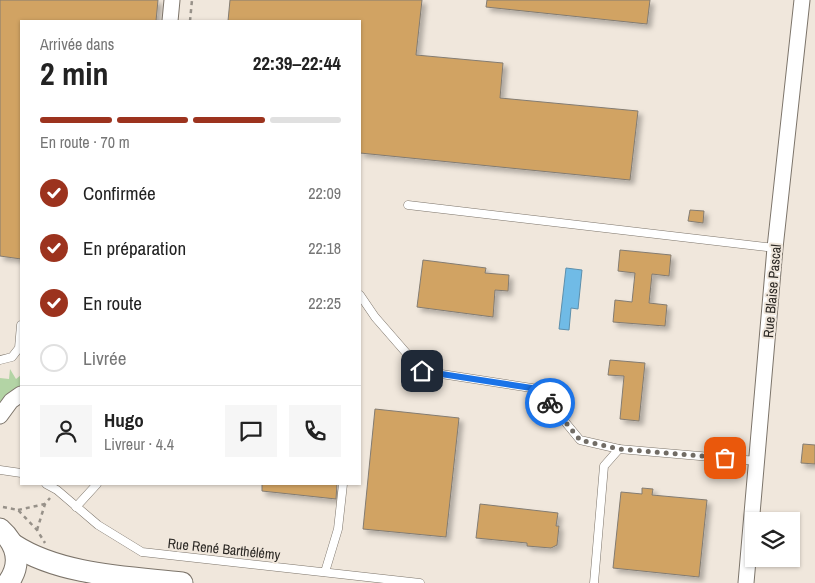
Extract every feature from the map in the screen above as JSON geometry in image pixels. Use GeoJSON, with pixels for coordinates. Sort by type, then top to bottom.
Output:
{"type":"FeatureCollection","features":[{"type":"Feature","properties":{"kind":"main road"},"geometry":{"type":"LineString","coordinates":[[0,529],[14,545],[17,556],[13,576],[8,583]]}},
{"type":"Feature","properties":{"kind":"main road"},"geometry":{"type":"LineString","coordinates":[[14,545],[24,552],[87,573],[182,583]]}},
{"type":"Feature","properties":{"kind":"street"},"geometry":{"type":"LineString","coordinates":[[170,20],[172,0]]}},
{"type":"Feature","properties":{"kind":"street","name":"Rue Blaise Pascal"},"geometry":{"type":"LineString","coordinates":[[746,583],[775,248],[802,0]]}},
{"type":"Feature","properties":{"kind":"street"},"geometry":{"type":"LineString","coordinates":[[0,416],[11,401],[20,395]]}},
{"type":"Feature","properties":{"kind":"lane"},"geometry":{"type":"LineString","coordinates":[[408,206],[775,248]]}},
{"type":"Feature","properties":{"kind":"lane"},"geometry":{"type":"LineString","coordinates":[[361,296],[375,317],[422,371],[538,389],[580,440],[619,449],[757,461]]}},
{"type":"Feature","properties":{"kind":"lane"},"geometry":{"type":"LineString","coordinates":[[0,360],[12,357],[19,348],[20,336]]}},
{"type":"Feature","properties":{"kind":"lane"},"geometry":{"type":"LineString","coordinates":[[594,583],[604,466],[619,449]]}},
{"type":"Feature","properties":{"kind":"lane"},"geometry":{"type":"LineString","coordinates":[[0,470],[20,473]]}},
{"type":"Feature","properties":{"kind":"lane","name":"Rue René Barthélémy"},"geometry":{"type":"LineString","coordinates":[[48,485],[57,490],[98,525],[142,552],[420,583]]}},
{"type":"Feature","properties":{"kind":"lane"},"geometry":{"type":"LineString","coordinates":[[76,507],[96,485]]}},
{"type":"Feature","properties":{"kind":"lane"},"geometry":{"type":"LineString","coordinates":[[325,572],[338,529],[343,485]]}},
{"type":"Feature","properties":{"kind":"path"},"geometry":{"type":"LineString","coordinates":[[190,20],[192,0]]}},
{"type":"Feature","properties":{"kind":"path"},"geometry":{"type":"LineString","coordinates":[[37,530],[45,504],[52,496]]}},
{"type":"Feature","properties":{"kind":"path"},"geometry":{"type":"LineString","coordinates":[[3,506],[18,510],[45,504]]}},
{"type":"Feature","properties":{"kind":"path"},"geometry":{"type":"LineString","coordinates":[[18,510],[37,530],[47,547]]}},
{"type":"Feature","properties":{"kind":"green space"},"geometry":{"type":"Polygon","coordinates":[[[10,369],[16,379],[20,376],[20,387],[0,402],[0,378],[9,379],[10,369]]]}},
{"type":"Feature","properties":{"kind":"water"},"geometry":{"type":"Polygon","coordinates":[[[566,268],[582,270],[578,309],[571,308],[569,330],[559,329],[566,268]]]}},
{"type":"Feature","properties":{"kind":"building"},"geometry":{"type":"Polygon","coordinates":[[[0,0],[158,0],[156,20],[20,20],[20,259],[0,256],[0,0]]]}},
{"type":"Feature","properties":{"kind":"building"},"geometry":{"type":"Polygon","coordinates":[[[230,0],[422,0],[416,55],[503,63],[500,98],[638,111],[630,180],[361,153],[361,20],[228,20],[230,0]]]}},
{"type":"Feature","properties":{"kind":"building"},"geometry":{"type":"Polygon","coordinates":[[[487,0],[650,0],[647,24],[486,7],[487,0]]]}},
{"type":"Feature","properties":{"kind":"building"},"geometry":{"type":"Polygon","coordinates":[[[690,210],[704,211],[703,223],[688,221],[690,210]]]}},
{"type":"Feature","properties":{"kind":"building"},"geometry":{"type":"Polygon","coordinates":[[[620,250],[671,255],[669,276],[652,274],[649,303],[667,305],[665,326],[613,322],[615,300],[632,302],[635,273],[618,271],[620,250]]]}},
{"type":"Feature","properties":{"kind":"building"},"geometry":{"type":"Polygon","coordinates":[[[423,260],[486,268],[485,273],[509,275],[508,291],[495,290],[493,317],[417,307],[423,260]]]}},
{"type":"Feature","properties":{"kind":"building"},"geometry":{"type":"Polygon","coordinates":[[[610,360],[645,363],[639,421],[620,419],[624,376],[608,375],[610,360]]]}},
{"type":"Feature","properties":{"kind":"building"},"geometry":{"type":"Polygon","coordinates":[[[375,409],[459,418],[446,537],[363,529],[375,409]]]}},
{"type":"Feature","properties":{"kind":"building"},"geometry":{"type":"Polygon","coordinates":[[[803,444],[815,445],[815,464],[801,463],[803,444]]]}},
{"type":"Feature","properties":{"kind":"building"},"geometry":{"type":"Polygon","coordinates":[[[262,485],[337,485],[336,499],[262,491],[262,485]]]}},
{"type":"Feature","properties":{"kind":"building"},"geometry":{"type":"Polygon","coordinates":[[[642,488],[653,489],[652,495],[707,500],[699,577],[613,568],[621,492],[642,494],[642,488]]]}},
{"type":"Feature","properties":{"kind":"building"},"geometry":{"type":"Polygon","coordinates":[[[480,504],[558,513],[556,526],[559,526],[557,545],[551,548],[527,546],[527,543],[476,538],[480,504]]]}},
{"type":"Feature","properties":{"kind":"way so far"},"geometry":{"type":"LineString","coordinates":[[550,403],[580,440],[619,449],[725,458]]}},
{"type":"Feature","properties":{"kind":"route"},"geometry":{"type":"LineString","coordinates":[[422,371],[538,389],[550,403]]}}]}
